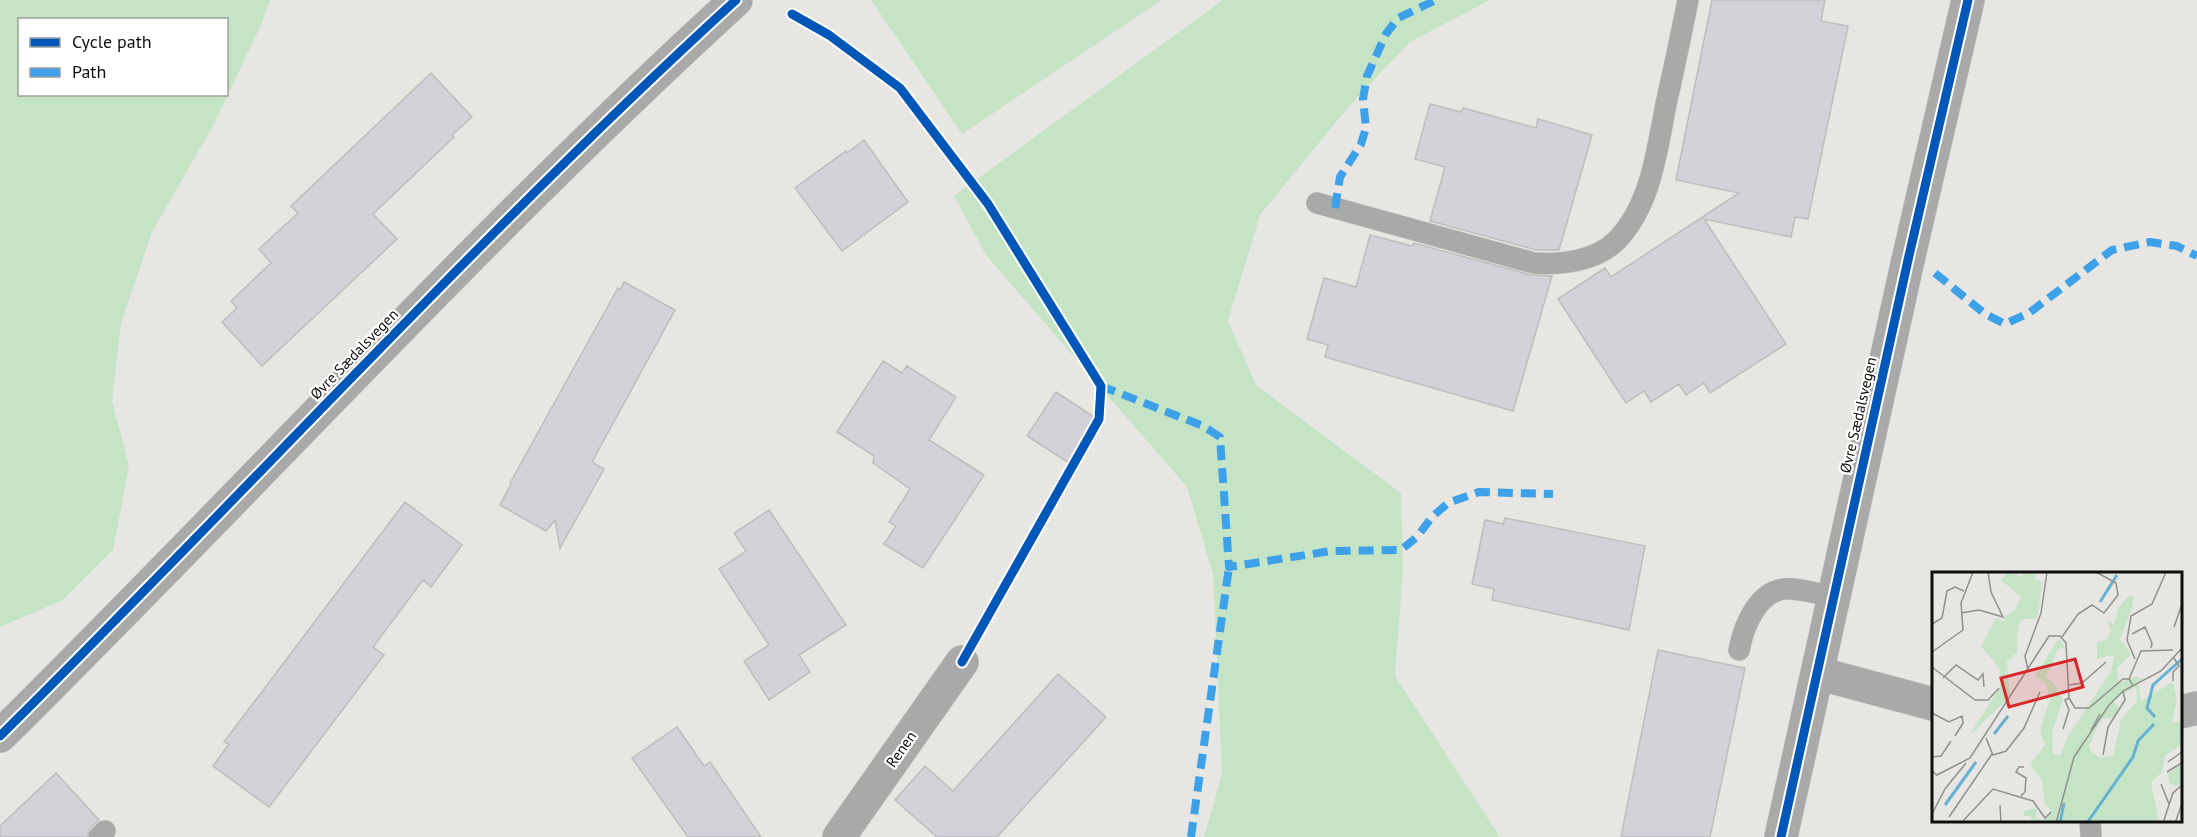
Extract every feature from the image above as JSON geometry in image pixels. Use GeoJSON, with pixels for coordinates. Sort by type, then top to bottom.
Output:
{"type":"FeatureCollection","features":[{"type":"Feature","properties":{"kind":"street","name":"Øvre Sædalsvegen"},"geometry":{"type":"LineString","coordinates":[[0,736],[111,627],[514,212],[646,83],[736,0]]}},
{"type":"Feature","properties":{"kind":"street","name":"Øvre Sædalsvegen"},"geometry":{"type":"LineString","coordinates":[[1781,837],[1968,0]]}},
{"type":"Feature","properties":{"kind":"street","name":"Renen"},"geometry":{"type":"LineString","coordinates":[[839,837],[962,662]]}},
{"type":"Feature","properties":{"kind":"street"},"geometry":{"type":"LineString","coordinates":[[1817,673],[1932,704]]}},
{"type":"Feature","properties":{"kind":"street"},"geometry":{"type":"LineString","coordinates":[[2182,712],[2197,708]]}},
{"type":"Feature","properties":{"kind":"lane"},"geometry":{"type":"LineString","coordinates":[[1317,203],[1534,263],[1556,265],[1586,258],[1614,243],[1629,226],[1653,170],[1688,0]]}},
{"type":"Feature","properties":{"kind":"lane"},"geometry":{"type":"LineString","coordinates":[[1739,650],[1749,617],[1772,593],[1790,588],[1833,597]]}},
{"type":"Feature","properties":{"kind":"lane"},"geometry":{"type":"LineString","coordinates":[[2090,822],[2091,837]]}},
{"type":"Feature","properties":{"kind":"green space"},"geometry":{"type":"Polygon","coordinates":[[[0,0],[270,0],[261,25],[228,95],[228,18],[18,18],[18,96],[227,96],[214,124],[152,232],[121,323],[112,401],[129,466],[113,550],[63,600],[0,627],[0,0]]]}},
{"type":"Feature","properties":{"kind":"green space"},"geometry":{"type":"Polygon","coordinates":[[[871,0],[1162,0],[962,134],[871,0]]]}},
{"type":"Feature","properties":{"kind":"green space"},"geometry":{"type":"Polygon","coordinates":[[[1223,0],[1490,0],[1410,42],[1350,105],[1260,215],[1228,321],[1256,385],[1401,493],[1403,569],[1395,676],[1500,837],[1204,837],[1222,774],[1213,574],[1187,487],[986,255],[954,196],[1223,0]]]}},
{"type":"Feature","properties":{"kind":"building"},"geometry":{"type":"Polygon","coordinates":[[[1712,0],[1825,0],[1821,21],[1848,26],[1808,219],[1795,217],[1791,237],[1704,219],[1786,344],[1710,393],[1704,383],[1686,395],[1679,384],[1651,402],[1644,391],[1626,403],[1558,299],[1605,268],[1611,277],[1739,193],[1676,180],[1712,0]]]}},
{"type":"Feature","properties":{"kind":"building"},"geometry":{"type":"Polygon","coordinates":[[[431,73],[472,117],[373,214],[397,239],[262,366],[222,322],[237,308],[231,301],[271,263],[259,249],[298,213],[291,206],[431,73]]]}},
{"type":"Feature","properties":{"kind":"building"},"geometry":{"type":"Polygon","coordinates":[[[1430,104],[1461,112],[1463,108],[1536,128],[1538,119],[1592,135],[1559,250],[1536,250],[1430,221],[1445,167],[1415,159],[1430,104]]]}},
{"type":"Feature","properties":{"kind":"building"},"geometry":{"type":"Polygon","coordinates":[[[864,140],[908,202],[842,251],[795,188],[864,140]]]}},
{"type":"Feature","properties":{"kind":"building"},"geometry":{"type":"Polygon","coordinates":[[[1370,235],[1412,246],[1414,243],[1531,275],[1552,276],[1513,411],[1325,357],[1328,345],[1307,339],[1324,278],[1356,287],[1370,235]]]}},
{"type":"Feature","properties":{"kind":"building"},"geometry":{"type":"Polygon","coordinates":[[[624,282],[675,310],[592,462],[604,469],[560,548],[555,520],[546,531],[500,505],[618,288],[620,290],[624,282]]]}},
{"type":"Feature","properties":{"kind":"building"},"geometry":{"type":"Polygon","coordinates":[[[883,361],[902,373],[907,366],[956,397],[929,440],[984,475],[923,568],[884,544],[896,526],[889,522],[910,489],[873,463],[874,456],[837,432],[883,361]]]}},
{"type":"Feature","properties":{"kind":"building"},"geometry":{"type":"Polygon","coordinates":[[[1056,392],[1097,419],[1069,463],[1027,436],[1056,392]]]}},
{"type":"Feature","properties":{"kind":"building"},"geometry":{"type":"Polygon","coordinates":[[[405,502],[462,545],[431,587],[423,580],[373,647],[384,655],[269,807],[213,766],[229,744],[224,742],[405,502]]]}},
{"type":"Feature","properties":{"kind":"building"},"geometry":{"type":"Polygon","coordinates":[[[769,510],[846,625],[799,655],[810,672],[769,700],[744,661],[769,645],[719,569],[746,551],[734,533],[769,510]]]}},
{"type":"Feature","properties":{"kind":"building"},"geometry":{"type":"Polygon","coordinates":[[[1505,518],[1645,546],[1629,630],[1492,600],[1494,589],[1472,584],[1485,520],[1503,524],[1505,518]]]}},
{"type":"Feature","properties":{"kind":"building"},"geometry":{"type":"Polygon","coordinates":[[[1658,650],[1745,668],[1710,837],[1621,837],[1658,650]]]}},
{"type":"Feature","properties":{"kind":"building"},"geometry":{"type":"Polygon","coordinates":[[[1058,674],[1106,717],[997,837],[937,837],[895,800],[925,766],[953,791],[1058,674]]]}},
{"type":"Feature","properties":{"kind":"building"},"geometry":{"type":"Polygon","coordinates":[[[677,727],[704,766],[710,762],[761,837],[688,837],[632,758],[677,727]]]}},
{"type":"Feature","properties":{"kind":"building"},"geometry":{"type":"Polygon","coordinates":[[[56,773],[99,820],[90,828],[87,837],[0,837],[0,826],[56,773]]]}},
{"type":"Feature","properties":{"kind":"marked path"},"geometry":{"type":"LineString","coordinates":[[1335,208],[1340,177],[1361,144],[1366,128],[1363,99],[1367,76],[1386,34],[1398,18],[1436,0]]}},
{"type":"Feature","properties":{"kind":"marked path"},"geometry":{"type":"LineString","coordinates":[[1935,273],[1985,314],[2005,324],[2029,313],[2112,250],[2150,242],[2177,246],[2197,256]]}},
{"type":"Feature","properties":{"kind":"marked path"},"geometry":{"type":"LineString","coordinates":[[1101,386],[1203,426],[1220,437],[1229,567],[1331,551],[1401,550],[1417,537],[1432,517],[1448,503],[1479,492],[1553,494]]}},
{"type":"Feature","properties":{"kind":"marked path"},"geometry":{"type":"LineString","coordinates":[[1191,837],[1229,567]]}},
{"type":"Feature","properties":{"kind":"cycle path"},"geometry":{"type":"LineString","coordinates":[[0,736],[456,271],[548,179],[736,0]]}},
{"type":"Feature","properties":{"kind":"cycle path"},"geometry":{"type":"LineString","coordinates":[[1781,837],[1908,260],[1968,0]]}},
{"type":"Feature","properties":{"kind":"cycle path"},"geometry":{"type":"LineString","coordinates":[[792,14],[829,35],[900,88],[988,204],[1101,386],[1099,419],[962,662]]}}]}
